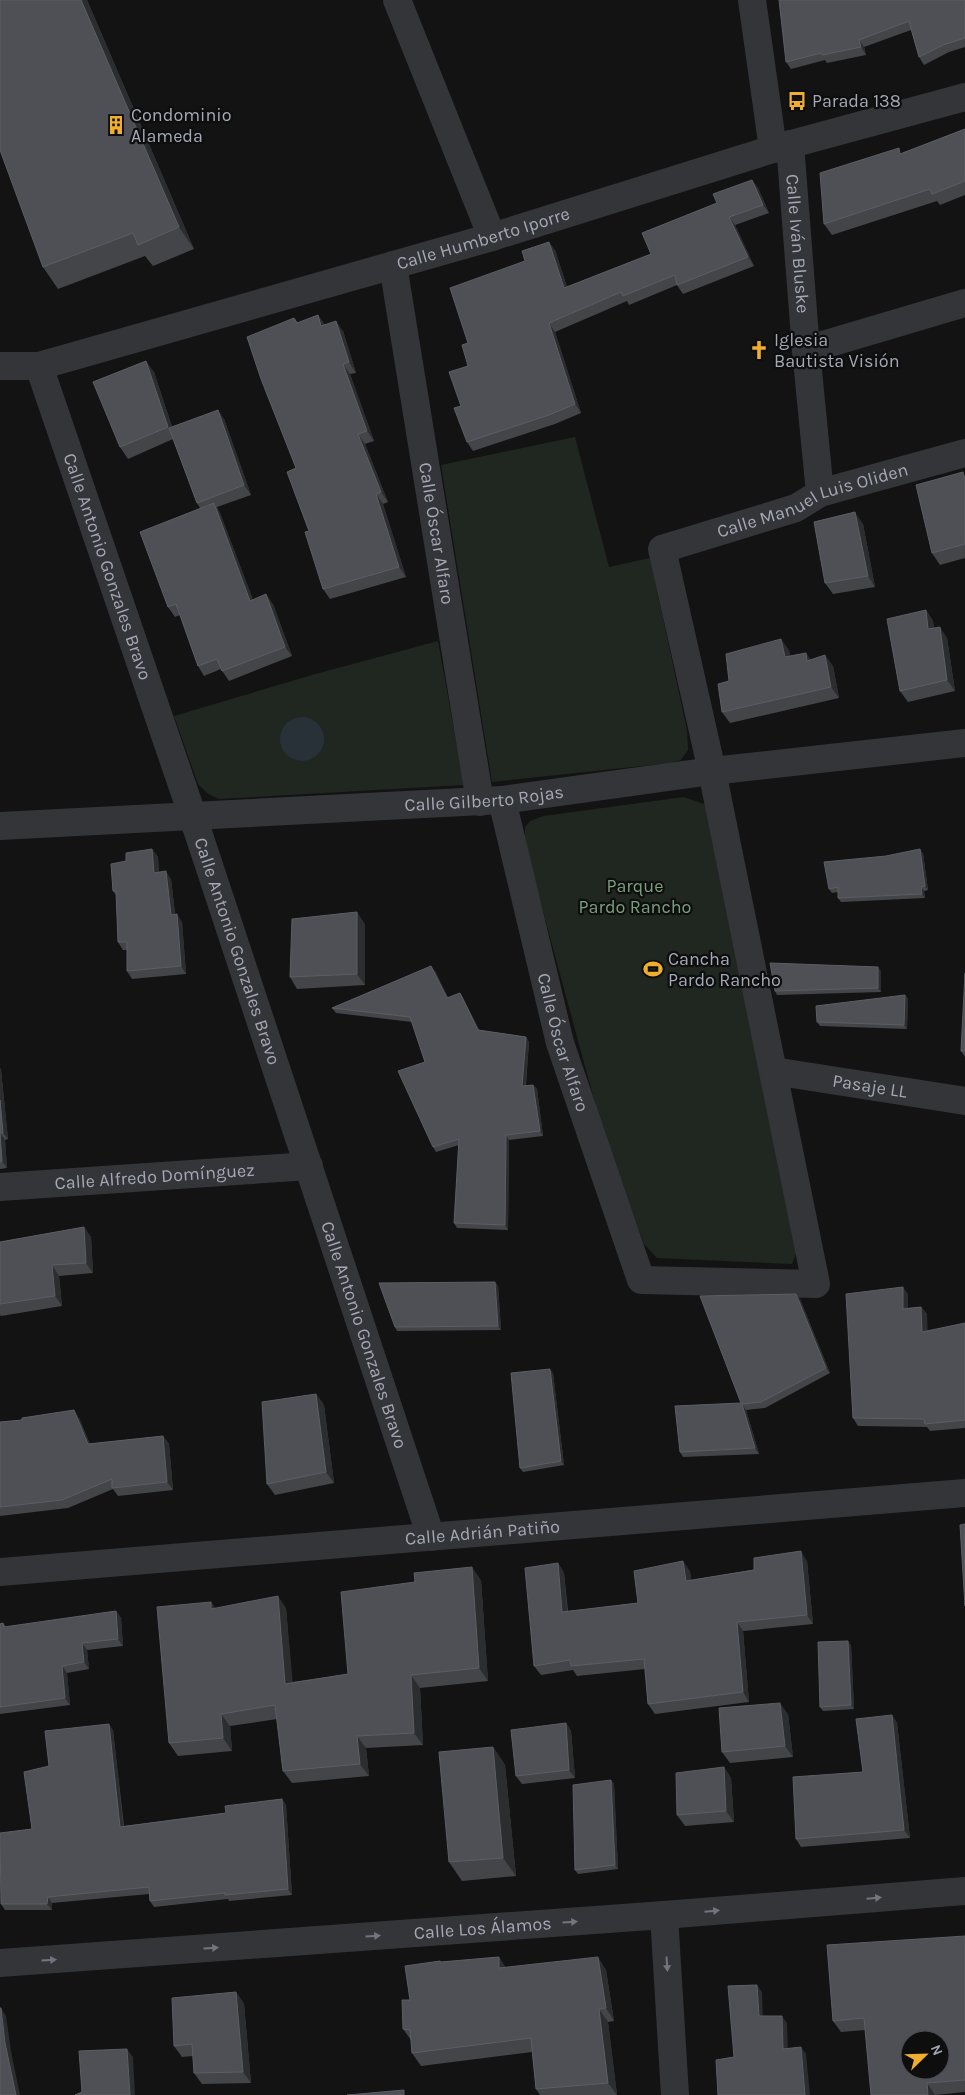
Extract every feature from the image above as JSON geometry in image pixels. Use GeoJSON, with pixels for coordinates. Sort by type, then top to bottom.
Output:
{"type":"FeatureCollection","features":[{"type":"Feature","properties":{"kind":"street"},"geometry":{"type":"LineString","coordinates":[[397,0],[492,237]]}},
{"type":"Feature","properties":{"kind":"street","name":"Calle Iván Bluske"},"geometry":{"type":"LineString","coordinates":[[752,0],[782,146],[806,350],[820,494]]}},
{"type":"Feature","properties":{"kind":"street","name":"Calle Humberto Iporre"},"geometry":{"type":"LineString","coordinates":[[0,366],[39,366],[492,237],[782,146],[965,97]]}},
{"type":"Feature","properties":{"kind":"street","name":"Calle Óscar Alfaro"},"geometry":{"type":"LineString","coordinates":[[393,265],[491,801],[560,1043],[641,1280],[816,1284],[773,1071]]}},
{"type":"Feature","properties":{"kind":"street"},"geometry":{"type":"LineString","coordinates":[[806,350],[965,303]]}},
{"type":"Feature","properties":{"kind":"street","name":"Calle Antonio Gonzales Bravo"},"geometry":{"type":"LineString","coordinates":[[39,366],[310,1166],[431,1537]]}},
{"type":"Feature","properties":{"kind":"street","name":"Calle Manuel Luis Oliden"},"geometry":{"type":"LineString","coordinates":[[712,771],[662,549],[796,508],[820,494],[965,453]]}},
{"type":"Feature","properties":{"kind":"street","name":"Calle Gilberto Rojas"},"geometry":{"type":"LineString","coordinates":[[0,826],[491,801],[712,771],[965,743]]}},
{"type":"Feature","properties":{"kind":"street"},"geometry":{"type":"LineString","coordinates":[[712,771],[773,1071]]}},
{"type":"Feature","properties":{"kind":"street","name":"Pasaje LL"},"geometry":{"type":"LineString","coordinates":[[773,1071],[965,1101]]}},
{"type":"Feature","properties":{"kind":"street","name":"Calle Alfredo Domínguez"},"geometry":{"type":"LineString","coordinates":[[0,1187],[310,1166]]}},
{"type":"Feature","properties":{"kind":"street","name":"Calle Adrián Patiño"},"geometry":{"type":"LineString","coordinates":[[0,1572],[689,1514],[965,1493]]}},
{"type":"Feature","properties":{"kind":"street","name":"Calle Los Álamos"},"geometry":{"type":"LineString","coordinates":[[0,1963],[664,1915],[965,1891]]}},
{"type":"Feature","properties":{"kind":"street"},"geometry":{"type":"LineString","coordinates":[[664,1915],[675,2095]]}},
{"type":"Feature","properties":{"kind":"green space"},"geometry":{"type":"Polygon","coordinates":[[[575,437],[609,567],[650,558],[687,730],[688,750],[681,760],[670,763],[492,782],[441,465],[575,437]]]}},
{"type":"Feature","properties":{"kind":"green space"},"geometry":{"type":"Polygon","coordinates":[[[438,641],[464,785],[219,799],[208,794],[198,784],[174,716],[312,675],[438,641]]]}},
{"type":"Feature","properties":{"kind":"green space","name":"Parque Pardo Rancho"},"geometry":{"type":"Polygon","coordinates":[[[684,797],[704,804],[711,813],[798,1248],[792,1264],[657,1258],[644,1244],[602,1129],[525,845],[525,827],[530,821],[543,816],[684,797]]]}},
{"type":"Feature","properties":{"kind":"shaded area"},"geometry":{"type":"Polygon","coordinates":[[[306,717],[318,723],[323,730],[323,748],[318,755],[311,760],[298,761],[290,758],[283,751],[280,735],[283,727],[290,720],[306,717]]]}},
{"type":"Feature","properties":{"kind":"building"},"geometry":{"type":"Polygon","coordinates":[[[0,0],[81,0],[179,227],[138,245],[133,233],[43,267],[0,150],[0,0]]]}},
{"type":"Feature","properties":{"kind":"building"},"geometry":{"type":"Polygon","coordinates":[[[779,0],[965,0],[965,38],[943,45],[919,57],[909,21],[859,40],[861,47],[822,55],[821,53],[786,62],[779,0]]]}},
{"type":"Feature","properties":{"kind":"building"},"geometry":{"type":"Polygon","coordinates":[[[965,129],[965,181],[932,194],[930,189],[824,224],[820,173],[899,148],[900,154],[965,129]]]}},
{"type":"Feature","properties":{"kind":"building"},"geometry":{"type":"Polygon","coordinates":[[[752,180],[763,205],[729,217],[748,257],[677,285],[675,275],[623,296],[621,292],[549,323],[575,404],[549,415],[467,442],[454,408],[461,406],[449,372],[468,366],[462,345],[468,343],[450,288],[525,261],[522,251],[549,242],[564,288],[651,254],[642,233],[717,203],[713,194],[752,180]]]}},
{"type":"Feature","properties":{"kind":"building"},"geometry":{"type":"Polygon","coordinates":[[[318,315],[321,326],[336,321],[349,362],[343,364],[367,431],[358,434],[381,492],[376,494],[399,567],[323,589],[305,532],[309,531],[287,472],[296,468],[261,379],[247,337],[294,318],[297,323],[318,315]]]}},
{"type":"Feature","properties":{"kind":"building"},"geometry":{"type":"Polygon","coordinates":[[[146,361],[168,427],[120,447],[93,382],[146,361]]]}},
{"type":"Feature","properties":{"kind":"building"},"geometry":{"type":"Polygon","coordinates":[[[218,410],[244,485],[197,503],[169,428],[218,410]]]}},
{"type":"Feature","properties":{"kind":"building"},"geometry":{"type":"Polygon","coordinates":[[[963,472],[965,480],[965,544],[932,553],[916,485],[963,472]]]}},
{"type":"Feature","properties":{"kind":"building"},"geometry":{"type":"Polygon","coordinates":[[[214,503],[250,601],[266,594],[285,647],[222,671],[217,659],[198,666],[176,604],[168,607],[140,532],[214,503]]]}},
{"type":"Feature","properties":{"kind":"building"},"geometry":{"type":"Polygon","coordinates":[[[855,512],[868,576],[825,583],[814,522],[855,512]]]}},
{"type":"Feature","properties":{"kind":"building"},"geometry":{"type":"Polygon","coordinates":[[[926,610],[928,629],[940,627],[947,680],[900,691],[887,619],[926,610]]]}},
{"type":"Feature","properties":{"kind":"building"},"geometry":{"type":"Polygon","coordinates":[[[781,639],[785,657],[806,653],[807,661],[825,655],[831,687],[722,712],[718,684],[729,681],[726,654],[781,639]]]}},
{"type":"Feature","properties":{"kind":"building"},"geometry":{"type":"Polygon","coordinates":[[[152,849],[154,873],[166,871],[171,915],[177,914],[181,966],[127,971],[127,942],[118,942],[116,891],[113,891],[111,864],[126,861],[126,853],[152,849]]]}},
{"type":"Feature","properties":{"kind":"building"},"geometry":{"type":"Polygon","coordinates":[[[920,849],[925,886],[921,887],[922,894],[838,898],[838,887],[829,889],[824,862],[886,856],[920,849]]]}},
{"type":"Feature","properties":{"kind":"building"},"geometry":{"type":"Polygon","coordinates":[[[357,912],[357,974],[290,977],[292,919],[357,912]]]}},
{"type":"Feature","properties":{"kind":"building"},"geometry":{"type":"Polygon","coordinates":[[[770,963],[878,967],[878,988],[775,991],[770,963]]]}},
{"type":"Feature","properties":{"kind":"building"},"geometry":{"type":"Polygon","coordinates":[[[431,966],[447,998],[460,993],[478,1030],[526,1037],[522,1086],[533,1085],[540,1131],[506,1135],[505,1225],[454,1223],[459,1139],[433,1147],[398,1071],[425,1062],[410,1017],[332,1008],[431,966]]]}},
{"type":"Feature","properties":{"kind":"building"},"geometry":{"type":"Polygon","coordinates":[[[965,973],[965,1051],[961,1051],[965,973]]]}},
{"type":"Feature","properties":{"kind":"building"},"geometry":{"type":"Polygon","coordinates":[[[905,995],[904,1025],[817,1022],[816,1006],[905,995]]]}},
{"type":"Feature","properties":{"kind":"building"},"geometry":{"type":"Polygon","coordinates":[[[0,1100],[3,1133],[0,1133],[0,1100]]]}},
{"type":"Feature","properties":{"kind":"building"},"geometry":{"type":"Polygon","coordinates":[[[0,1134],[2,1161],[0,1162],[0,1134]]]}},
{"type":"Feature","properties":{"kind":"building"},"geometry":{"type":"Polygon","coordinates":[[[84,1227],[86,1263],[52,1265],[55,1296],[0,1304],[0,1242],[84,1227]]]}},
{"type":"Feature","properties":{"kind":"building"},"geometry":{"type":"Polygon","coordinates":[[[495,1282],[498,1326],[395,1327],[379,1283],[495,1282]]]}},
{"type":"Feature","properties":{"kind":"building"},"geometry":{"type":"Polygon","coordinates":[[[903,1287],[903,1309],[921,1307],[922,1332],[965,1323],[965,1420],[925,1424],[924,1419],[853,1418],[846,1294],[903,1287]]]}},
{"type":"Feature","properties":{"kind":"building"},"geometry":{"type":"Polygon","coordinates":[[[796,1294],[826,1368],[761,1402],[742,1404],[755,1448],[680,1452],[675,1406],[741,1403],[700,1296],[796,1294]]]}},
{"type":"Feature","properties":{"kind":"building"},"geometry":{"type":"Polygon","coordinates":[[[550,1369],[561,1461],[520,1468],[511,1373],[550,1369]]]}},
{"type":"Feature","properties":{"kind":"building"},"geometry":{"type":"Polygon","coordinates":[[[316,1394],[326,1472],[267,1484],[262,1402],[316,1394]]]}},
{"type":"Feature","properties":{"kind":"building"},"geometry":{"type":"Polygon","coordinates":[[[74,1410],[88,1444],[163,1436],[167,1482],[112,1488],[112,1479],[62,1500],[0,1507],[0,1422],[22,1420],[22,1418],[74,1410]]]}},
{"type":"Feature","properties":{"kind":"building"},"geometry":{"type":"Polygon","coordinates":[[[965,1524],[965,1606],[960,1525],[965,1524]]]}},
{"type":"Feature","properties":{"kind":"building"},"geometry":{"type":"Polygon","coordinates":[[[801,1551],[807,1615],[737,1622],[743,1692],[648,1704],[644,1659],[571,1666],[570,1660],[534,1666],[525,1568],[558,1563],[562,1612],[638,1603],[634,1571],[683,1561],[686,1581],[754,1570],[754,1558],[801,1551]]]}},
{"type":"Feature","properties":{"kind":"building"},"geometry":{"type":"Polygon","coordinates":[[[472,1567],[479,1668],[411,1675],[414,1733],[357,1736],[360,1764],[283,1771],[275,1705],[221,1714],[223,1738],[169,1743],[157,1607],[211,1602],[211,1609],[278,1596],[285,1684],[348,1674],[341,1592],[415,1582],[414,1573],[472,1567]]]}},
{"type":"Feature","properties":{"kind":"building"},"geometry":{"type":"Polygon","coordinates":[[[116,1611],[118,1639],[82,1643],[84,1662],[62,1666],[65,1698],[0,1707],[0,1624],[3,1623],[4,1627],[116,1611]]]}},
{"type":"Feature","properties":{"kind":"building"},"geometry":{"type":"Polygon","coordinates":[[[848,1641],[851,1705],[820,1707],[818,1642],[848,1641]]]}},
{"type":"Feature","properties":{"kind":"building"},"geometry":{"type":"Polygon","coordinates":[[[780,1703],[785,1746],[722,1752],[719,1708],[780,1703]]]}},
{"type":"Feature","properties":{"kind":"building"},"geometry":{"type":"Polygon","coordinates":[[[892,1715],[904,1830],[796,1839],[793,1777],[863,1772],[856,1719],[892,1715]]]}},
{"type":"Feature","properties":{"kind":"building"},"geometry":{"type":"Polygon","coordinates":[[[566,1723],[569,1770],[516,1776],[511,1730],[566,1723]]]}},
{"type":"Feature","properties":{"kind":"building"},"geometry":{"type":"Polygon","coordinates":[[[109,1724],[120,1827],[226,1813],[225,1806],[282,1799],[288,1889],[150,1901],[149,1887],[48,1897],[47,1904],[1,1904],[0,1833],[32,1829],[24,1772],[49,1766],[45,1731],[109,1724]]]}},
{"type":"Feature","properties":{"kind":"building"},"geometry":{"type":"Polygon","coordinates":[[[493,1747],[503,1858],[449,1862],[439,1752],[493,1747]]]}},
{"type":"Feature","properties":{"kind":"building"},"geometry":{"type":"Polygon","coordinates":[[[724,1767],[726,1811],[677,1815],[676,1773],[724,1767]]]}},
{"type":"Feature","properties":{"kind":"building"},"geometry":{"type":"Polygon","coordinates":[[[611,1780],[615,1865],[575,1870],[573,1785],[611,1780]]]}},
{"type":"Feature","properties":{"kind":"building"},"geometry":{"type":"Polygon","coordinates":[[[965,1936],[965,2080],[927,2083],[928,2095],[871,2095],[864,2018],[833,2021],[827,1945],[965,1936]]]}},
{"type":"Feature","properties":{"kind":"building"},"geometry":{"type":"Polygon","coordinates":[[[499,1957],[499,1968],[598,1957],[606,2008],[599,2009],[608,2083],[536,2089],[531,2038],[412,2053],[410,2030],[403,2029],[402,2000],[410,2000],[405,1966],[440,1961],[499,1957]]]}},
{"type":"Feature","properties":{"kind":"building"},"geometry":{"type":"Polygon","coordinates":[[[757,1985],[759,2016],[782,2016],[783,2049],[801,2047],[805,2095],[718,2095],[716,2060],[734,2057],[728,1986],[757,1985]]]}},
{"type":"Feature","properties":{"kind":"building"},"geometry":{"type":"Polygon","coordinates":[[[236,1992],[243,2072],[194,2073],[192,2044],[174,2046],[172,1998],[236,1992]]]}},
{"type":"Feature","properties":{"kind":"building"},"geometry":{"type":"Polygon","coordinates":[[[0,2008],[5,2043],[16,2095],[0,2095],[0,2008]]]}},
{"type":"Feature","properties":{"kind":"building"},"geometry":{"type":"Polygon","coordinates":[[[127,2049],[130,2095],[75,2095],[82,2092],[79,2051],[127,2049]]]}},
{"type":"Feature","properties":{"kind":"building"},"geometry":{"type":"Polygon","coordinates":[[[404,2090],[404,2095],[347,2095],[404,2090]]]}},
{"type":"Feature","properties":{"kind":"place","name":"Parada 138"},"geometry":{"type":"Point","coordinates":[797,101]}},
{"type":"Feature","properties":{"kind":"place","name":"Condominio Alameda"},"geometry":{"type":"Point","coordinates":[116,125]}},
{"type":"Feature","properties":{"kind":"place","name":"Iglesia Bautista Visión"},"geometry":{"type":"Point","coordinates":[759,350]}},
{"type":"Feature","properties":{"kind":"place","name":"Cancha Pardo Rancho"},"geometry":{"type":"Point","coordinates":[653,969]}}]}
